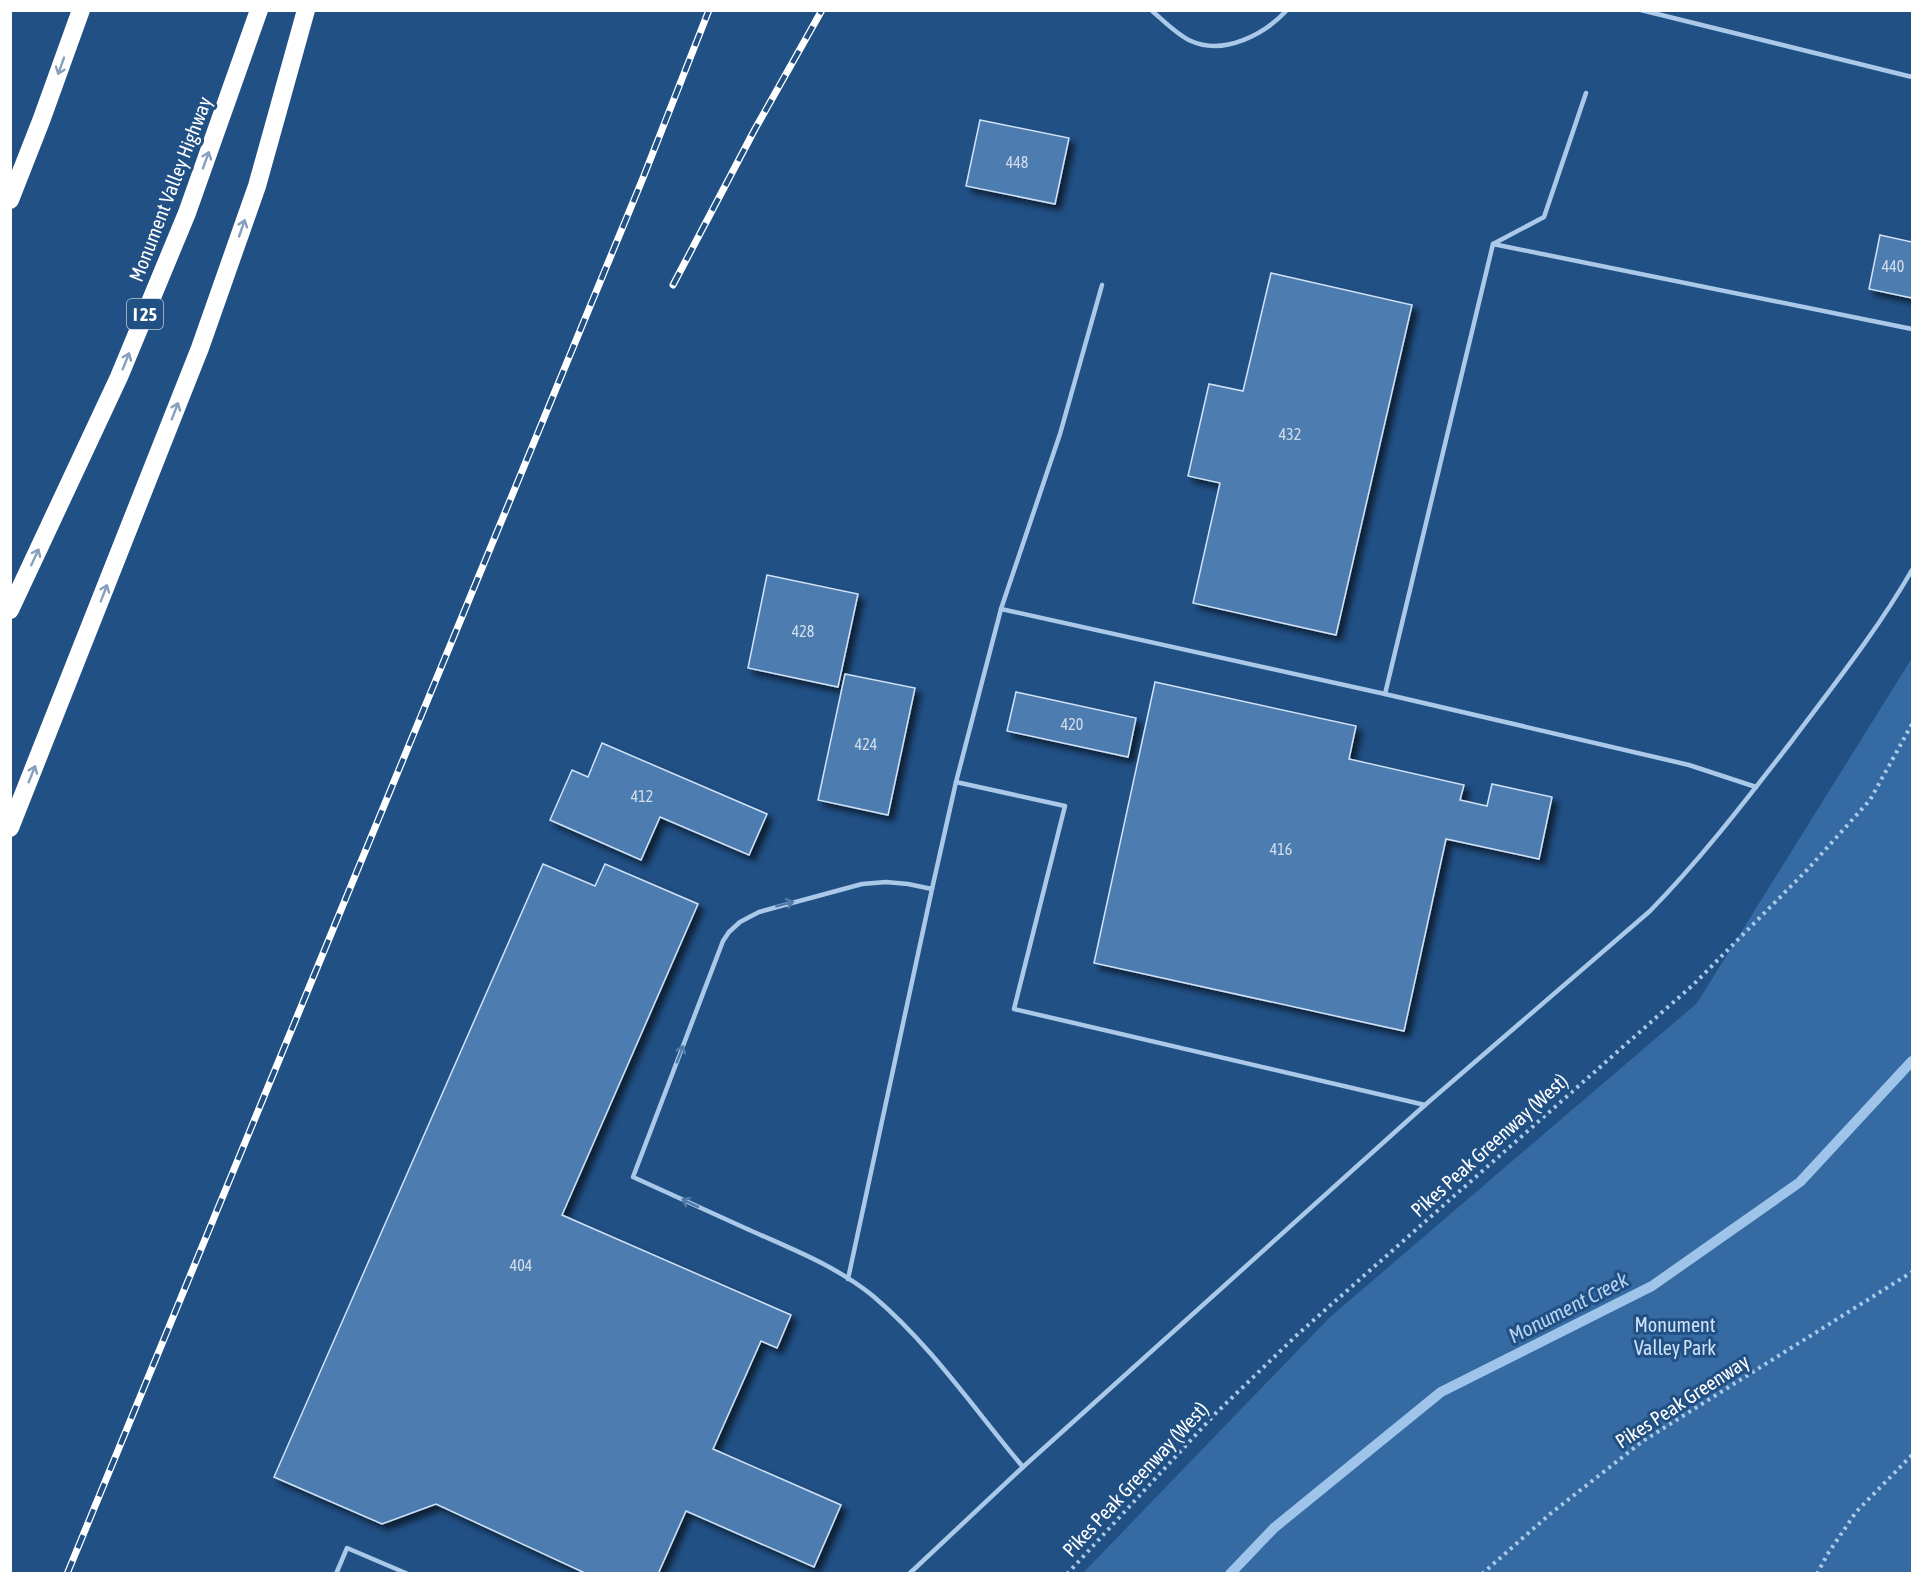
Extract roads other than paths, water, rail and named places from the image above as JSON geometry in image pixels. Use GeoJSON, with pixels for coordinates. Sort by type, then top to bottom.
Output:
{"type":"FeatureCollection","features":[{"type":"Feature","properties":{"kind":"highway"},"geometry":{"type":"LineString","coordinates":[[10,200],[81,10]]}},
{"type":"Feature","properties":{"kind":"highway","name":"Monument Valley Highway"},"geometry":{"type":"LineString","coordinates":[[10,610],[124,366],[187,213],[259,10]]}},
{"type":"Feature","properties":{"kind":"highway"},"geometry":{"type":"LineString","coordinates":[[10,828],[200,348],[256,186],[306,10]]}},
{"type":"Feature","properties":{"kind":"lane"},"geometry":{"type":"LineString","coordinates":[[1151,10],[1190,41],[1204,46],[1218,47],[1234,44],[1261,31],[1287,10]]}},
{"type":"Feature","properties":{"kind":"lane"},"geometry":{"type":"LineString","coordinates":[[1641,10],[1912,77]]}},
{"type":"Feature","properties":{"kind":"lane"},"geometry":{"type":"LineString","coordinates":[[1385,694],[1493,244],[1544,217],[1586,93]]}},
{"type":"Feature","properties":{"kind":"lane"},"geometry":{"type":"LineString","coordinates":[[1493,244],[1912,329]]}},
{"type":"Feature","properties":{"kind":"lane"},"geometry":{"type":"LineString","coordinates":[[848,1279],[956,782],[1001,609],[1060,434],[1102,285]]}},
{"type":"Feature","properties":{"kind":"lane"},"geometry":{"type":"LineString","coordinates":[[909,1574],[1023,1467],[1425,1105],[1650,911],[1677,883],[1756,787],[1864,646],[1912,570]]}},
{"type":"Feature","properties":{"kind":"lane"},"geometry":{"type":"LineString","coordinates":[[1001,609],[1385,694],[1689,765],[1756,787]]}},
{"type":"Feature","properties":{"kind":"lane"},"geometry":{"type":"LineString","coordinates":[[956,782],[1065,806],[1014,1009],[1425,1105]]}},
{"type":"Feature","properties":{"kind":"lane"},"geometry":{"type":"LineString","coordinates":[[932,889],[886,882],[862,884],[759,912],[740,922],[729,932],[719,952],[633,1177],[813,1258],[848,1279],[895,1316],[924,1345],[1023,1467]]}},
{"type":"Feature","properties":{"kind":"lane"},"geometry":{"type":"LineString","coordinates":[[336,1574],[347,1548],[408,1574]]}},
{"type":"Feature","properties":{"kind":"waterway","name":"Monument Creek"},"geometry":{"type":"LineString","coordinates":[[1230,1574],[1274,1528],[1441,1392],[1652,1286],[1800,1182],[1912,1061]]}},
{"type":"Feature","properties":{"kind":"railway"},"geometry":{"type":"LineString","coordinates":[[67,1574],[643,178],[709,10]]}},
{"type":"Feature","properties":{"kind":"railway"},"geometry":{"type":"LineString","coordinates":[[673,285],[755,129],[822,10]]}},
{"type":"Feature","properties":{"kind":"park label","name":"Monument Valley Park"},"geometry":{"type":"Point","coordinates":[1675,1336]}}]}
